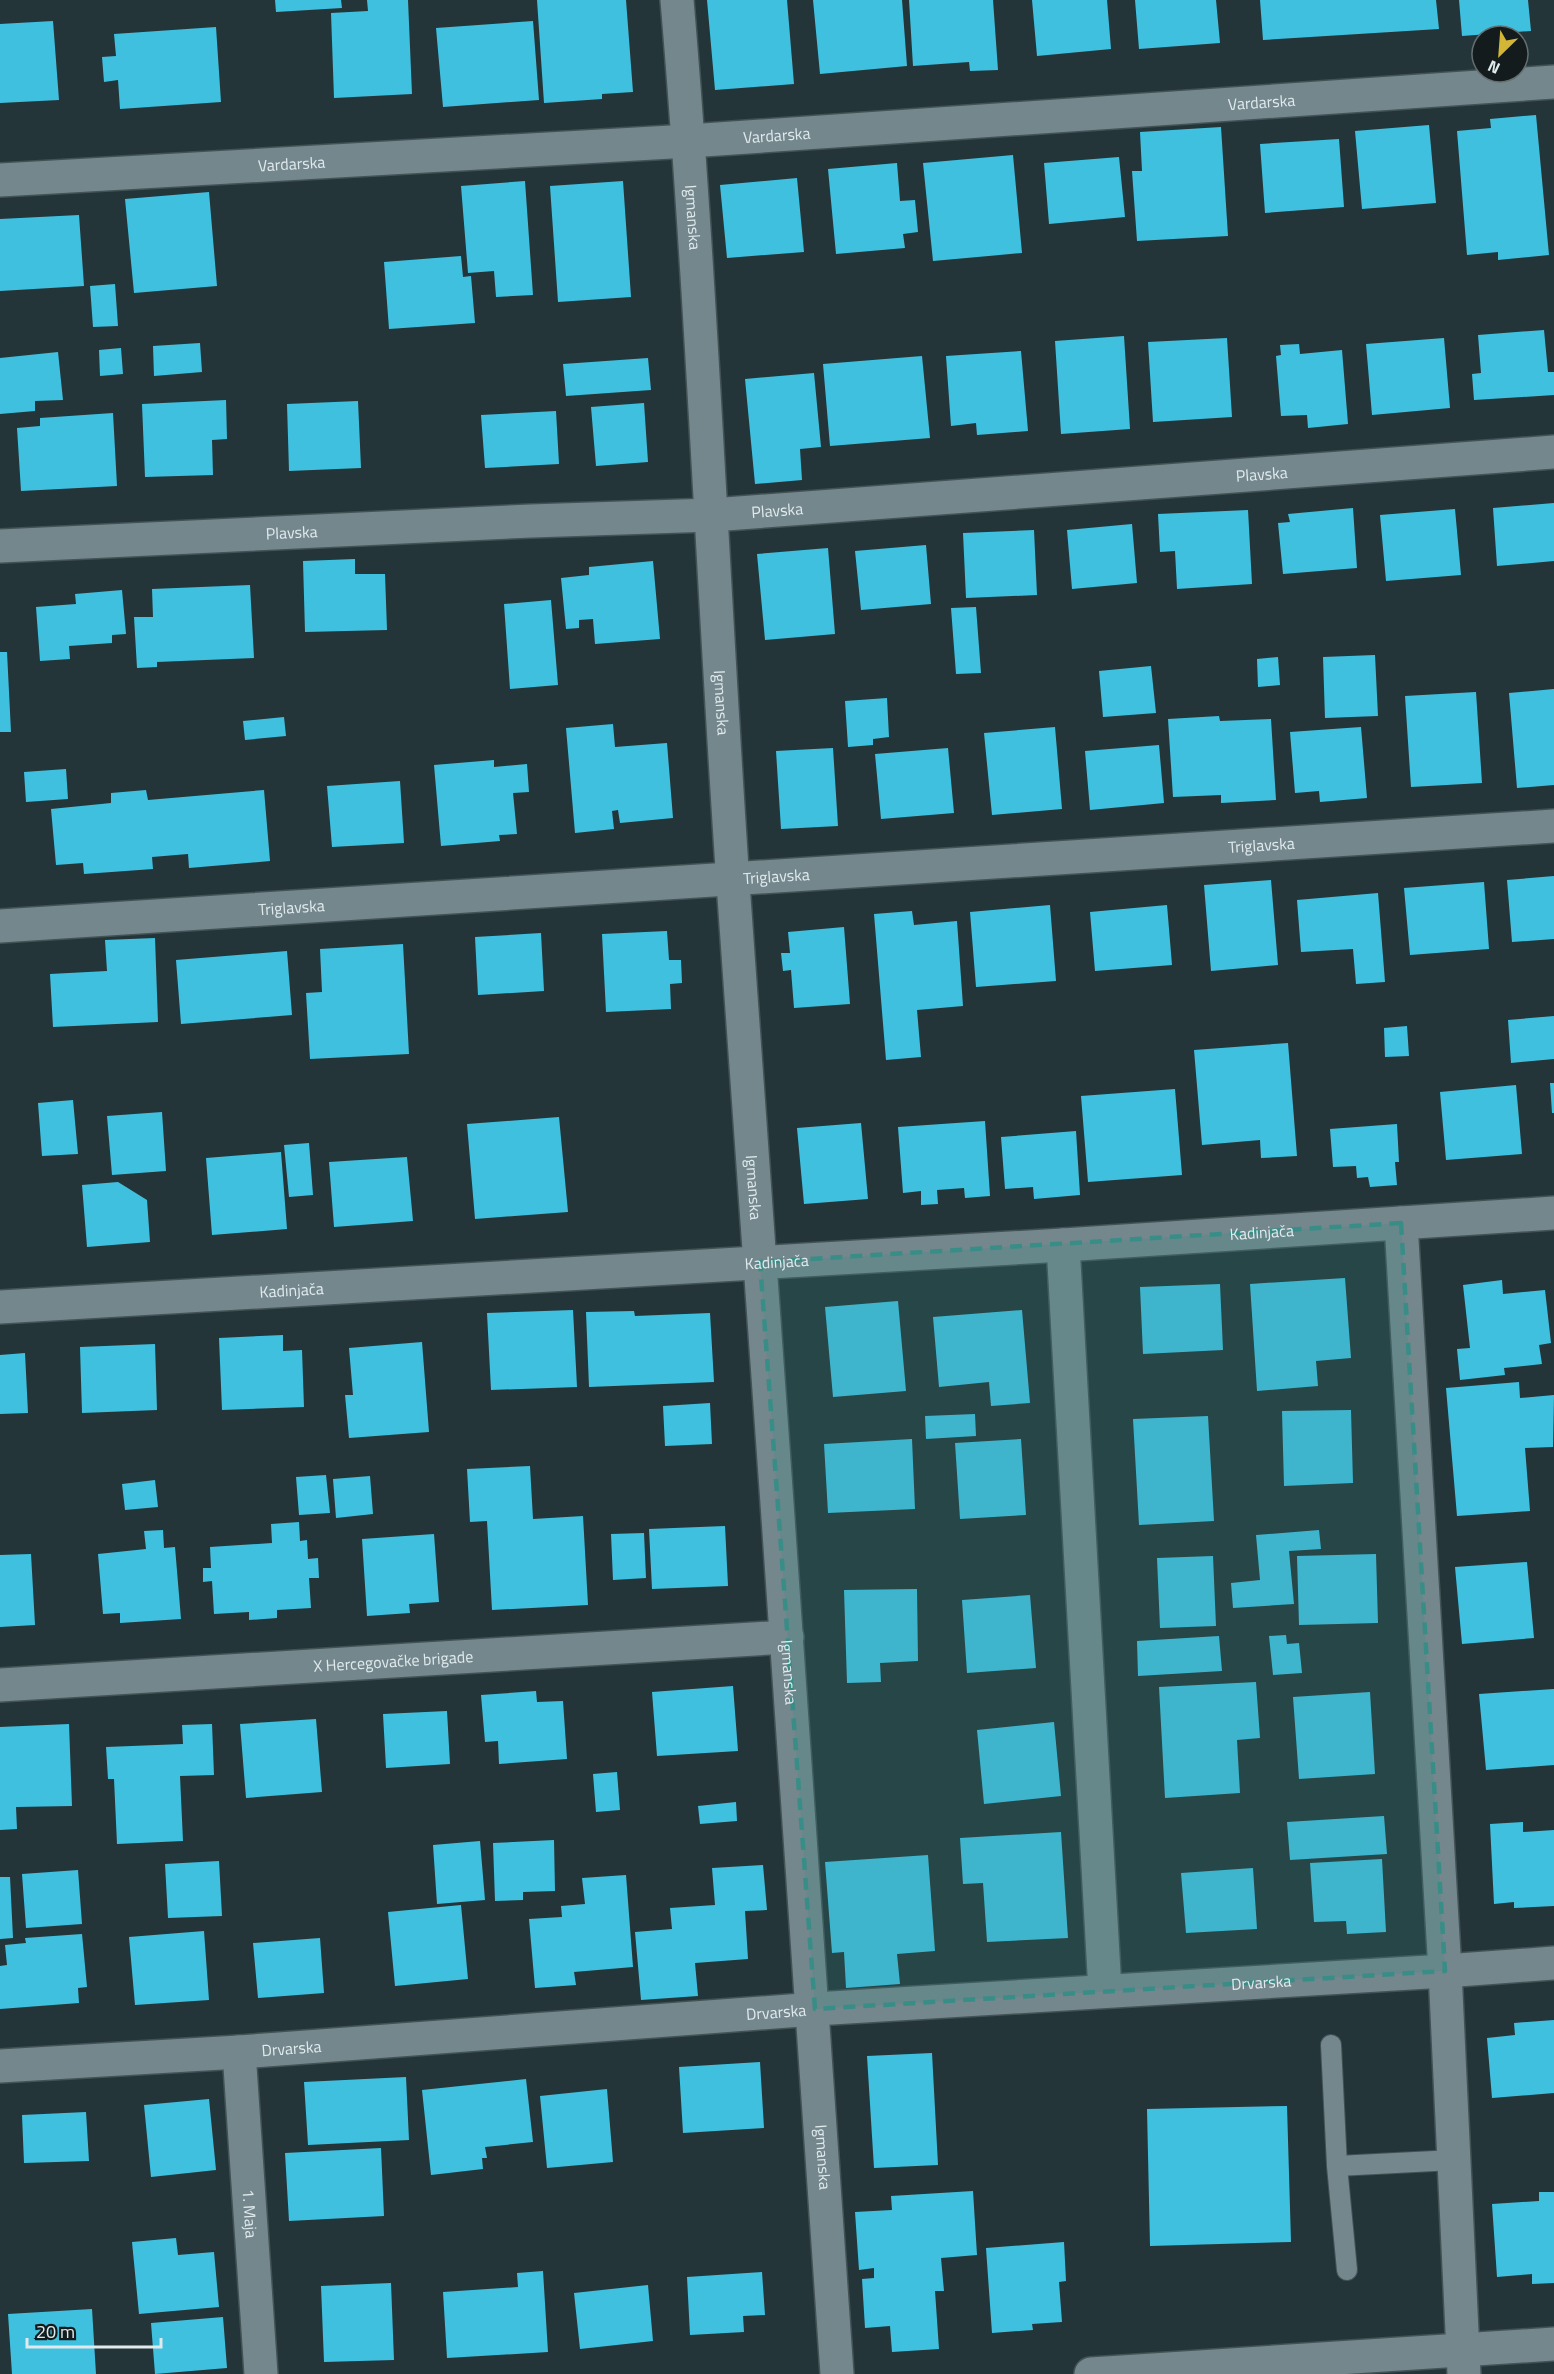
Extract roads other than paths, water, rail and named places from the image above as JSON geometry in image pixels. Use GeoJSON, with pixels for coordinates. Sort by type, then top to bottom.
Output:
{"type":"FeatureCollection","features":[{"type":"Feature","properties":{"kind":"street","name":"Igmanska"},"geometry":{"type":"LineString","coordinates":[[677,0],[689,141],[732,879],[815,2009],[837,2374]]}},
{"type":"Feature","properties":{"kind":"street","name":"Vardarska"},"geometry":{"type":"LineString","coordinates":[[0,180],[689,141],[1554,82]]}},
{"type":"Feature","properties":{"kind":"street","name":"Plavska"},"geometry":{"type":"LineString","coordinates":[[0,546],[531,521],[712,515],[1554,452]]}},
{"type":"Feature","properties":{"kind":"street","name":"Triglavska"},"geometry":{"type":"LineString","coordinates":[[0,927],[1554,826]]}},
{"type":"Feature","properties":{"kind":"street","name":"Kadinjača"},"geometry":{"type":"LineString","coordinates":[[0,1306],[1063,1245],[1554,1213]]}},
{"type":"Feature","properties":{"kind":"street"},"geometry":{"type":"LineString","coordinates":[[1401,1223],[1445,1971],[1463,2362]]}},
{"type":"Feature","properties":{"kind":"street"},"geometry":{"type":"LineString","coordinates":[[1063,1245],[1105,1991]]}},
{"type":"Feature","properties":{"kind":"street","name":"X Hercegovačke brigade"},"geometry":{"type":"LineString","coordinates":[[0,1685],[787,1637]]}},
{"type":"Feature","properties":{"kind":"street","name":"Drvarska"},"geometry":{"type":"LineString","coordinates":[[0,2066],[239,2052],[815,2009],[1554,1963]]}},
{"type":"Feature","properties":{"kind":"street","name":"1. Maja"},"geometry":{"type":"LineString","coordinates":[[239,2052],[261,2374]]}},
{"type":"Feature","properties":{"kind":"street"},"geometry":{"type":"LineString","coordinates":[[1091,2374],[1463,2362],[1554,2344]]}},
{"type":"Feature","properties":{"kind":"lane"},"geometry":{"type":"LineString","coordinates":[[1331,2046],[1337,2166],[1347,2270]]}},
{"type":"Feature","properties":{"kind":"lane"},"geometry":{"type":"LineString","coordinates":[[1337,2166],[1454,2160]]}}]}
